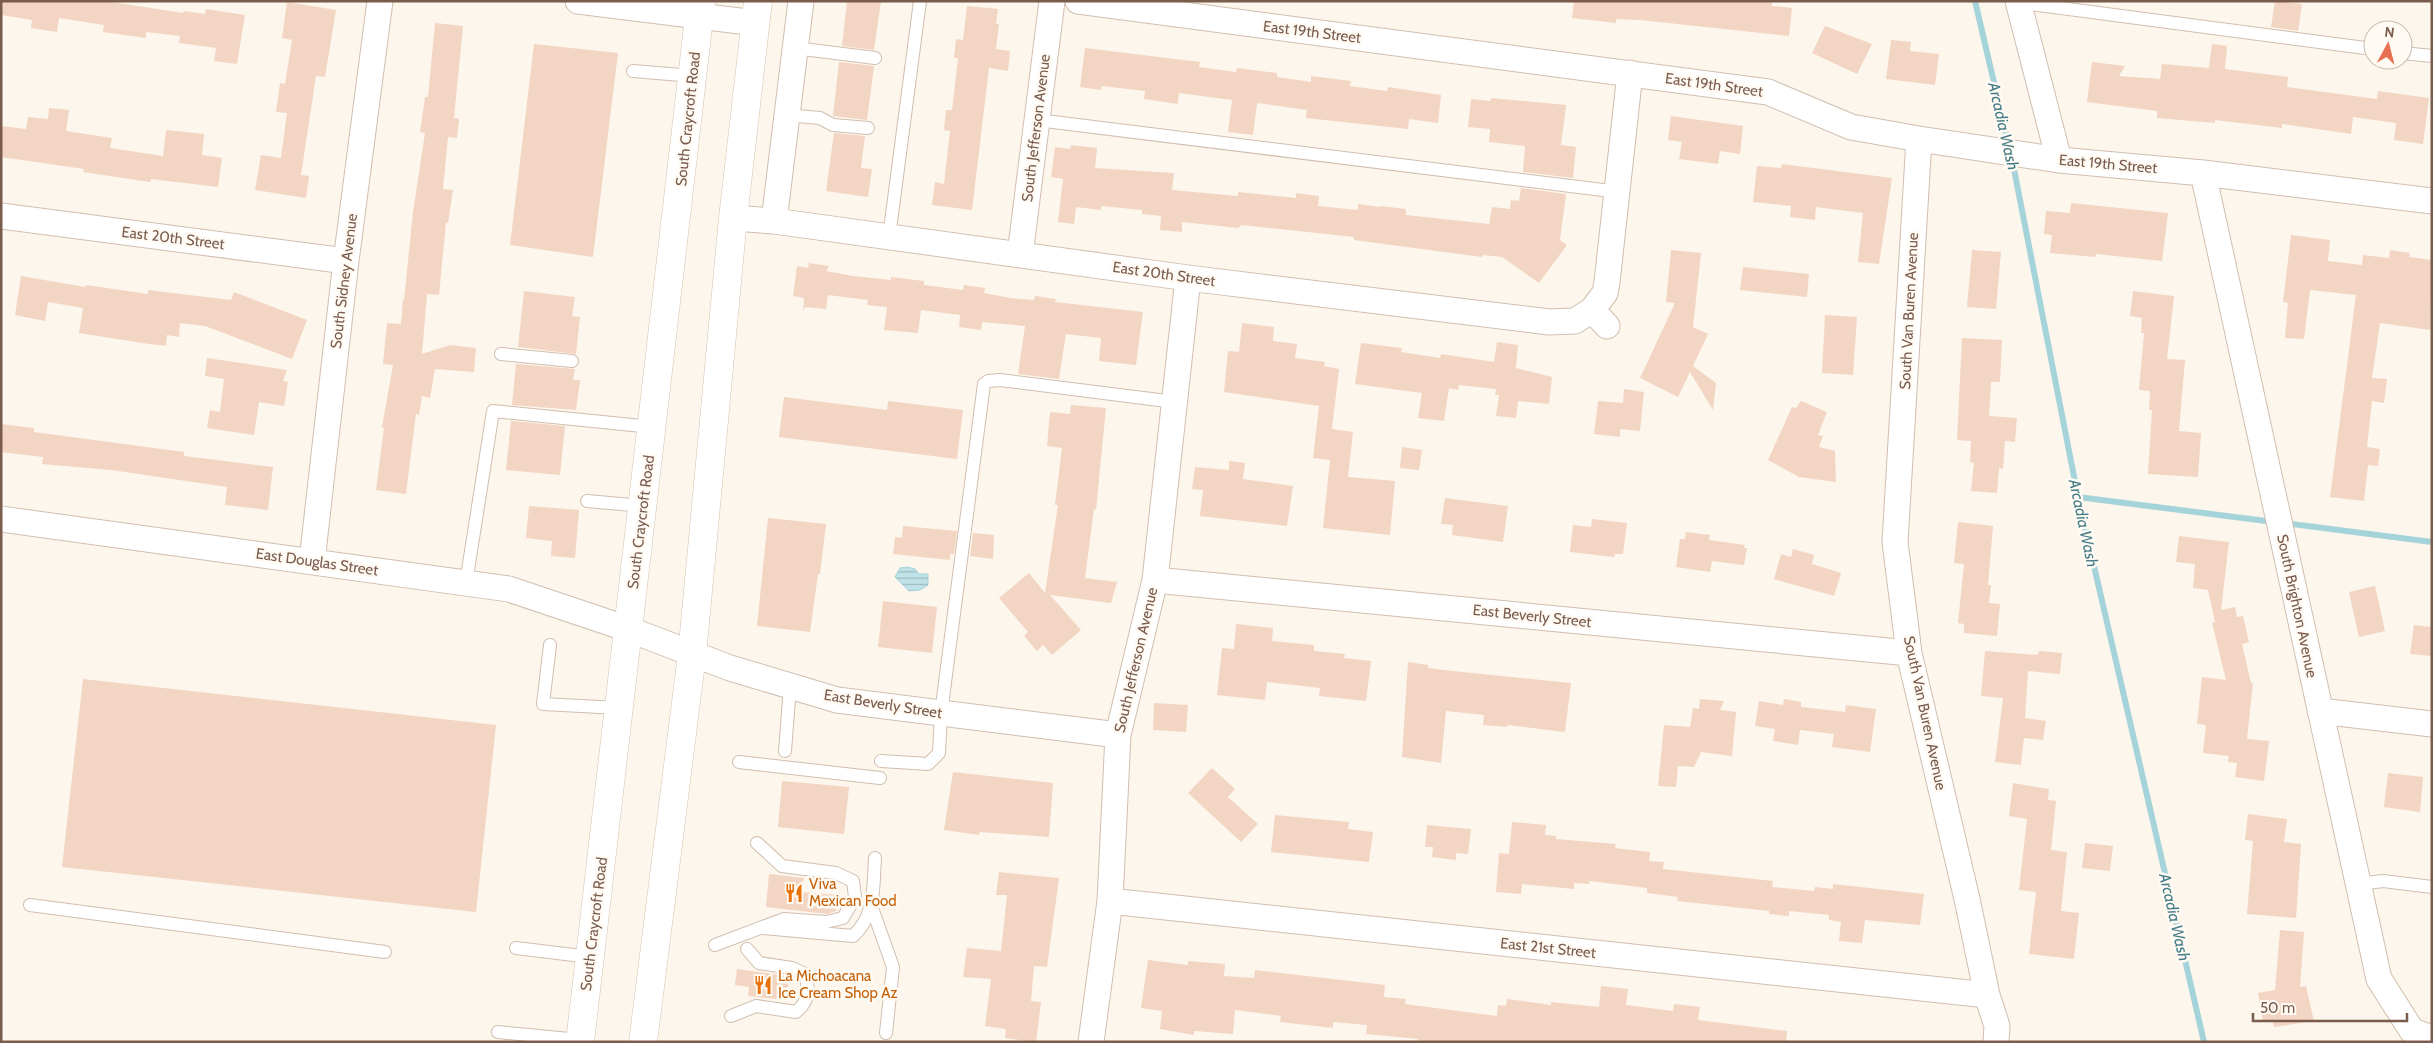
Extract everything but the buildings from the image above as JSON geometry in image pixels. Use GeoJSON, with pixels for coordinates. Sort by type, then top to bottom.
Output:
{"type":"FeatureCollection","features":[{"type":"Feature","properties":{"kind":"main road","name":"South Craycroft Road"},"geometry":{"type":"LineString","coordinates":[[580,1041],[700,9]]}},
{"type":"Feature","properties":{"kind":"main road"},"geometry":{"type":"LineString","coordinates":[[643,1042],[692,655],[733,218],[757,12]]}},
{"type":"Feature","properties":{"kind":"street","name":"South Sidney Avenue"},"geometry":{"type":"LineString","coordinates":[[312,561],[346,261],[380,1]]}},
{"type":"Feature","properties":{"kind":"street"},"geometry":{"type":"LineString","coordinates":[[578,1],[757,12]]}},
{"type":"Feature","properties":{"kind":"street"},"geometry":{"type":"LineString","coordinates":[[774,221],[801,1]]}},
{"type":"Feature","properties":{"kind":"street","name":"South Jefferson Avenue"},"geometry":{"type":"LineString","coordinates":[[1020,254],[1052,1]]}},
{"type":"Feature","properties":{"kind":"street","name":"East 19th Street"},"geometry":{"type":"LineString","coordinates":[[1078,1],[1768,92],[1850,127],[2059,160],[2203,172],[2432,201]]}},
{"type":"Feature","properties":{"kind":"street"},"geometry":{"type":"LineString","coordinates":[[2016,2],[2059,160]]}},
{"type":"Feature","properties":{"kind":"street"},"geometry":{"type":"LineString","coordinates":[[1619,192],[1630,73]]}},
{"type":"Feature","properties":{"kind":"street","name":"South Van Buren Avenue"},"geometry":{"type":"LineString","coordinates":[[1919,139],[1895,542],[1909,653],[1968,899],[1987,995],[1997,1026],[1996,1042]]}},
{"type":"Feature","properties":{"kind":"street","name":"South Brighton Avenue"},"geometry":{"type":"LineString","coordinates":[[2203,172],[2379,979],[2422,1035]]}},
{"type":"Feature","properties":{"kind":"street","name":"East 20th Street"},"geometry":{"type":"LineString","coordinates":[[733,218],[774,221],[1188,278],[1549,322],[1599,318],[1605,293],[1619,192]]}},
{"type":"Feature","properties":{"kind":"street","name":"East 20th Street"},"geometry":{"type":"LineString","coordinates":[[1,216],[346,261]]}},
{"type":"Feature","properties":{"kind":"street","name":"South Jefferson Avenue"},"geometry":{"type":"LineString","coordinates":[[1091,1042],[1110,901],[1118,735],[1155,580],[1188,278]]}},
{"type":"Feature","properties":{"kind":"street","name":"East Douglas Street"},"geometry":{"type":"LineString","coordinates":[[1,519],[509,589],[628,629]]}},
{"type":"Feature","properties":{"kind":"street","name":"East Beverly Street"},"geometry":{"type":"LineString","coordinates":[[1155,580],[1909,653]]}},
{"type":"Feature","properties":{"kind":"street","name":"East Beverly Street"},"geometry":{"type":"LineString","coordinates":[[628,629],[692,655],[837,700],[1118,735]]}},
{"type":"Feature","properties":{"kind":"street"},"geometry":{"type":"LineString","coordinates":[[2320,711],[2432,724]]}},
{"type":"Feature","properties":{"kind":"street","name":"East 21st Street"},"geometry":{"type":"LineString","coordinates":[[1110,901],[1987,995]]}},
{"type":"Feature","properties":{"kind":"lane"},"geometry":{"type":"LineString","coordinates":[[889,237],[920,1]]}},
{"type":"Feature","properties":{"kind":"lane"},"geometry":{"type":"LineString","coordinates":[[2016,2],[2363,48]]}},
{"type":"Feature","properties":{"kind":"lane"},"geometry":{"type":"LineString","coordinates":[[795,48],[875,58]]}},
{"type":"Feature","properties":{"kind":"lane"},"geometry":{"type":"LineString","coordinates":[[2413,53],[2432,56]]}},
{"type":"Feature","properties":{"kind":"lane"},"geometry":{"type":"LineString","coordinates":[[633,71],[693,76]]}},
{"type":"Feature","properties":{"kind":"lane"},"geometry":{"type":"LineString","coordinates":[[786,115],[820,118],[833,124],[868,128]]}},
{"type":"Feature","properties":{"kind":"lane"},"geometry":{"type":"LineString","coordinates":[[1036,120],[1619,192]]}},
{"type":"Feature","properties":{"kind":"lane"},"geometry":{"type":"LineString","coordinates":[[501,354],[572,361]]}},
{"type":"Feature","properties":{"kind":"lane"},"geometry":{"type":"LineString","coordinates":[[881,761],[928,764],[939,753],[942,713],[984,384],[1000,380],[1175,402]]}},
{"type":"Feature","properties":{"kind":"lane"},"geometry":{"type":"LineString","coordinates":[[466,583],[492,411],[652,427]]}},
{"type":"Feature","properties":{"kind":"lane"},"geometry":{"type":"LineString","coordinates":[[587,501],[643,506]]}},
{"type":"Feature","properties":{"kind":"lane"},"geometry":{"type":"LineString","coordinates":[[550,644],[543,704],[619,708]]}},
{"type":"Feature","properties":{"kind":"lane"},"geometry":{"type":"LineString","coordinates":[[785,751],[790,686]]}},
{"type":"Feature","properties":{"kind":"lane"},"geometry":{"type":"LineString","coordinates":[[739,762],[880,778]]}},
{"type":"Feature","properties":{"kind":"lane"},"geometry":{"type":"LineString","coordinates":[[715,945],[784,919],[826,922],[844,918],[855,897],[853,881],[836,873],[782,866],[758,843]]}},
{"type":"Feature","properties":{"kind":"lane"},"geometry":{"type":"LineString","coordinates":[[875,858],[872,908],[893,967],[886,1033]]}},
{"type":"Feature","properties":{"kind":"lane"},"geometry":{"type":"LineString","coordinates":[[2358,884],[2383,881],[2432,887]]}},
{"type":"Feature","properties":{"kind":"lane"},"geometry":{"type":"LineString","coordinates":[[30,905],[384,952]]}},
{"type":"Feature","properties":{"kind":"lane"},"geometry":{"type":"LineString","coordinates":[[760,928],[853,936],[862,928],[872,908]]}},
{"type":"Feature","properties":{"kind":"lane"},"geometry":{"type":"LineString","coordinates":[[516,948],[590,957]]}},
{"type":"Feature","properties":{"kind":"lane"},"geometry":{"type":"LineString","coordinates":[[731,1016],[756,1006],[796,1012],[805,1004],[809,989],[806,974],[792,968],[759,963],[747,950]]}},
{"type":"Feature","properties":{"kind":"lane"},"geometry":{"type":"LineString","coordinates":[[498,1032],[580,1041]]}},
{"type":"Feature","properties":{"kind":"water"},"geometry":{"type":"Polygon","coordinates":[[[900,568],[915,569],[919,574],[928,574],[928,585],[920,590],[909,591],[895,577],[900,568]]]}},
{"type":"Feature","properties":{"kind":"waterway","name":"Arcadia Wash"},"geometry":{"type":"LineString","coordinates":[[1975,1],[2009,147]]}},
{"type":"Feature","properties":{"kind":"waterway","name":"Arcadia Wash"},"geometry":{"type":"LineString","coordinates":[[2012,159],[2078,497],[2204,1042]]}},
{"type":"Feature","properties":{"kind":"waterway"},"geometry":{"type":"LineString","coordinates":[[2078,497],[2274,522]]}},
{"type":"Feature","properties":{"kind":"waterway"},"geometry":{"type":"LineString","coordinates":[[2284,523],[2432,542]]}},
{"type":"Feature","properties":{"kind":"place","name":"Viva Mexican Food"},"geometry":{"type":"Point","coordinates":[794,893]}},
{"type":"Feature","properties":{"kind":"place","name":"La Michoacana Ice Cream Shop Az"},"geometry":{"type":"Point","coordinates":[763,985]}}]}
